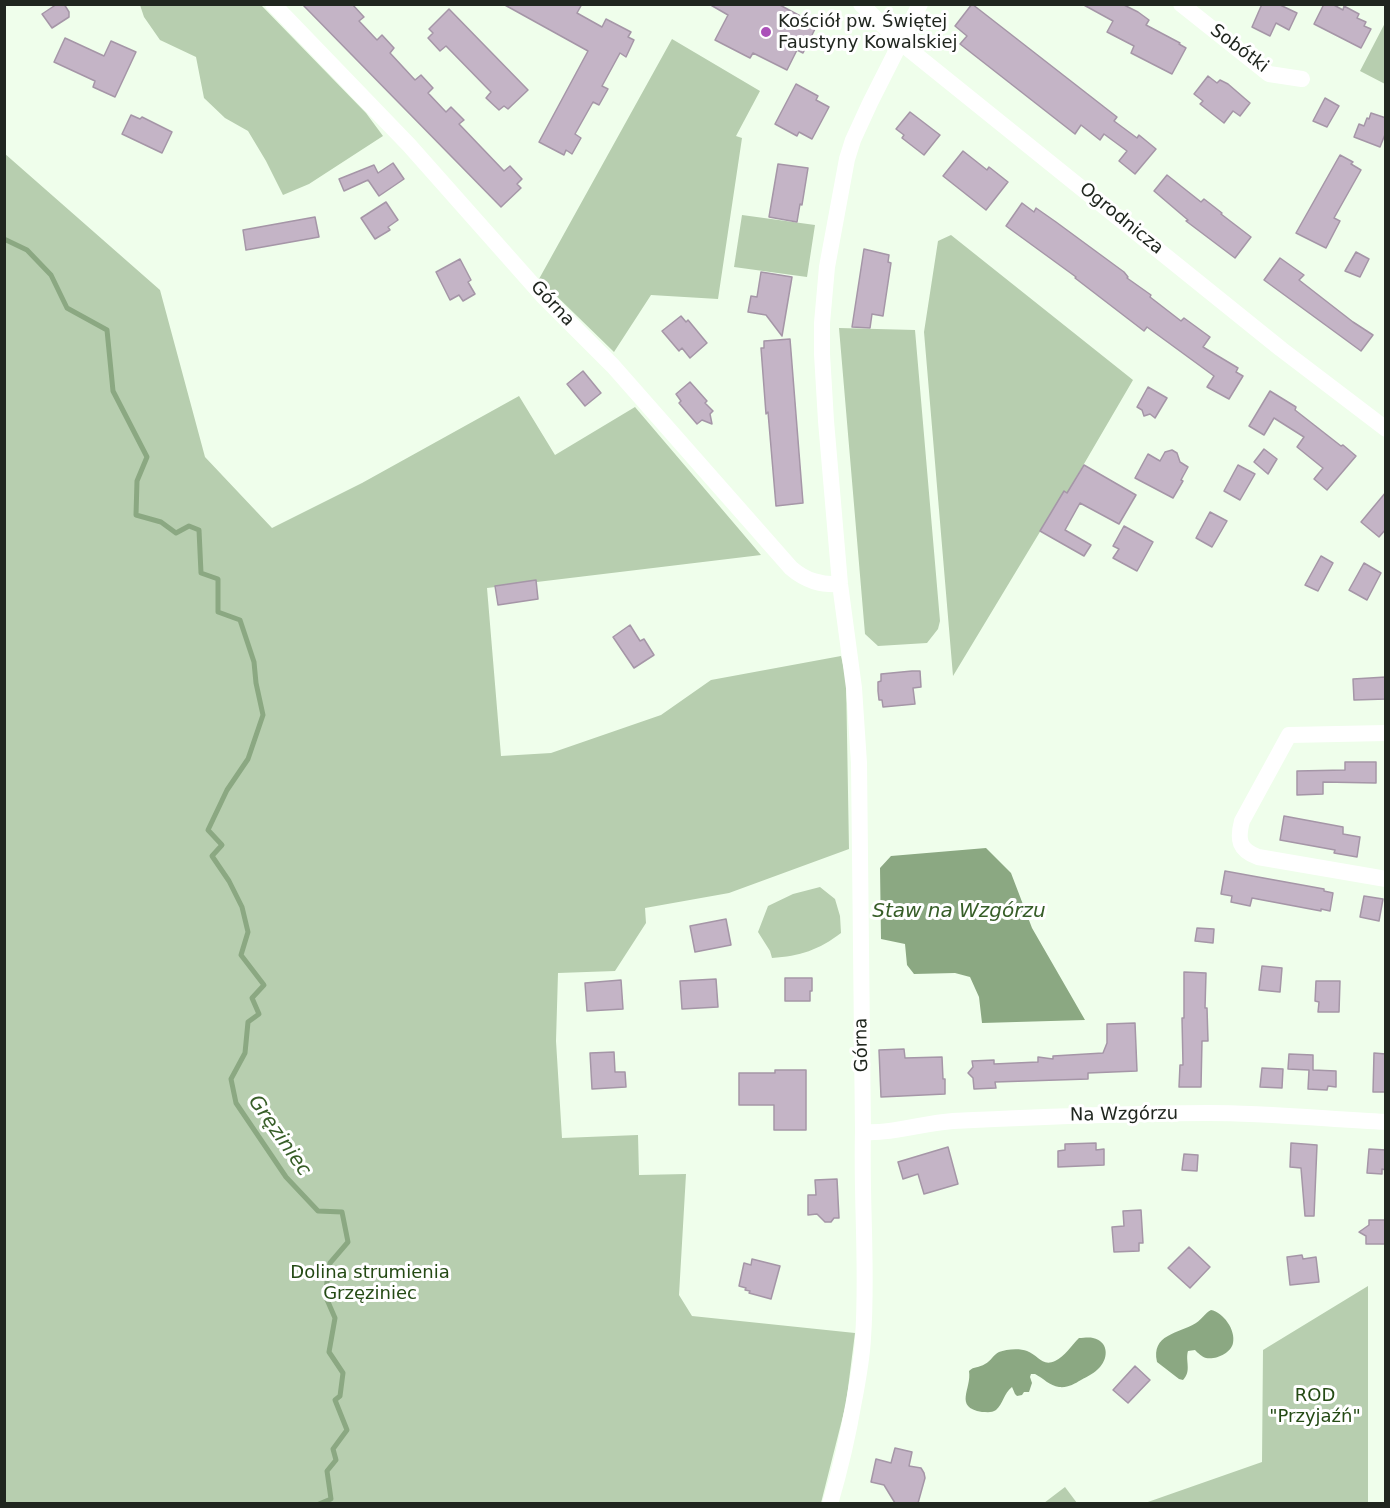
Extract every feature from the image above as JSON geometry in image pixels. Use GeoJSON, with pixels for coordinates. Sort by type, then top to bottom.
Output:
{"type":"FeatureCollection","features":[{"type":"Feature","properties":{"kind":"street","name":"Górna"},"geometry":{"type":"LineString","coordinates":[[273,4],[409,145],[542,295],[613,366],[791,568],[799,575],[818,583],[840,584]]}},
{"type":"Feature","properties":{"kind":"street","name":"Ogrodnicza"},"geometry":{"type":"LineString","coordinates":[[861,4],[900,42],[1281,348],[1386,429]]}},
{"type":"Feature","properties":{"kind":"street","name":"Górna"},"geometry":{"type":"LineString","coordinates":[[830,1503],[849,1427],[861,1364],[864,1281],[859,763],[854,688],[840,584],[823,380],[824,292],[847,159],[862,120],[920,4]]}},
{"type":"Feature","properties":{"kind":"street","name":"Sobótki"},"geometry":{"type":"LineString","coordinates":[[1181,4],[1269,74],[1302,79]]}},
{"type":"Feature","properties":{"kind":"street"},"geometry":{"type":"LineString","coordinates":[[1386,733],[1289,735],[1239,830],[1240,841],[1244,849],[1249,854],[1258,857],[1386,879]]}},
{"type":"Feature","properties":{"kind":"street","name":"Na Wzgórzu"},"geometry":{"type":"LineString","coordinates":[[862,1132],[874,1133],[953,1120],[1145,1114],[1257,1114],[1386,1122]]}},
{"type":"Feature","properties":{"kind":"green space"},"geometry":{"type":"Polygon","coordinates":[[[140,5],[261,5],[366,113],[383,136],[309,184],[283,195],[248,131],[225,118],[204,98],[196,57],[160,40],[144,17],[140,5]]]}},
{"type":"Feature","properties":{"kind":"green space"},"geometry":{"type":"Polygon","coordinates":[[[1385,23],[1386,84],[1360,71],[1385,23]]]}},
{"type":"Feature","properties":{"kind":"green space"},"geometry":{"type":"Polygon","coordinates":[[[672,39],[760,91],[736,136],[742,138],[718,299],[651,295],[614,352],[539,279],[672,39]]]}},
{"type":"Feature","properties":{"kind":"green space","name":"Dolina strumienia Grzęziniec"},"geometry":{"type":"Polygon","coordinates":[[[4,153],[160,290],[205,457],[272,528],[362,483],[519,396],[555,455],[635,407],[761,555],[487,588],[501,756],[551,753],[661,715],[711,680],[841,656],[846,678],[849,849],[729,893],[645,908],[646,923],[615,971],[558,973],[556,1041],[562,1138],[638,1135],[639,1175],[686,1174],[679,1295],[692,1316],[855,1333],[846,1404],[821,1503],[5,1503],[4,153]]]}},
{"type":"Feature","properties":{"kind":"green space"},"geometry":{"type":"Polygon","coordinates":[[[742,215],[815,225],[807,277],[734,267],[742,215]]]}},
{"type":"Feature","properties":{"kind":"green space"},"geometry":{"type":"Polygon","coordinates":[[[951,235],[1133,380],[1067,493],[1064,492],[953,676],[924,332],[938,241],[951,235]]]}},
{"type":"Feature","properties":{"kind":"green space"},"geometry":{"type":"Polygon","coordinates":[[[839,328],[915,330],[940,621],[938,629],[927,643],[878,646],[865,634],[839,328]]]}},
{"type":"Feature","properties":{"kind":"green space"},"geometry":{"type":"Polygon","coordinates":[[[820,887],[835,899],[840,916],[841,933],[809,951],[772,958],[758,932],[768,906],[793,894],[820,887]]]}},
{"type":"Feature","properties":{"kind":"green space","name":"ROD \"Przyjaźń\""},"geometry":{"type":"Polygon","coordinates":[[[1368,1286],[1368,1503],[1145,1503],[1262,1462],[1263,1350],[1368,1286]]]}},
{"type":"Feature","properties":{"kind":"green space"},"geometry":{"type":"Polygon","coordinates":[[[1065,1487],[1077,1503],[1044,1503],[1065,1487]]]}},
{"type":"Feature","properties":{"kind":"water","name":"Staw na Wzgórzu"},"geometry":{"type":"Polygon","coordinates":[[[986,848],[1011,873],[1032,928],[1085,1020],[982,1023],[979,997],[970,977],[955,973],[914,974],[907,965],[905,944],[881,939],[880,868],[891,856],[986,848]]]}},
{"type":"Feature","properties":{"kind":"water"},"geometry":{"type":"Polygon","coordinates":[[[1211,1310],[1220,1314],[1231,1327],[1232,1347],[1214,1358],[1203,1357],[1195,1350],[1188,1351],[1186,1377],[1183,1380],[1179,1379],[1157,1362],[1158,1346],[1162,1340],[1196,1323],[1211,1310]]]}},
{"type":"Feature","properties":{"kind":"water"},"geometry":{"type":"Polygon","coordinates":[[[1079,1338],[1093,1338],[1102,1342],[1104,1346],[1105,1359],[1091,1374],[1062,1387],[1031,1374],[1032,1383],[1029,1392],[1017,1396],[1012,1387],[994,1411],[982,1412],[968,1406],[966,1396],[969,1371],[987,1363],[997,1353],[1021,1349],[1047,1363],[1062,1356],[1079,1338]]]}},
{"type":"Feature","properties":{"kind":"building"},"geometry":{"type":"Polygon","coordinates":[[[57,4],[64,4],[69,17],[52,28],[42,14],[57,4]]]}},
{"type":"Feature","properties":{"kind":"building"},"geometry":{"type":"Polygon","coordinates":[[[302,4],[352,4],[364,17],[359,21],[377,40],[382,35],[394,48],[390,53],[415,80],[421,75],[433,88],[428,93],[446,112],[451,107],[464,120],[459,124],[504,171],[510,166],[522,179],[517,184],[521,188],[501,207],[302,4]]]}},
{"type":"Feature","properties":{"kind":"building"},"geometry":{"type":"Polygon","coordinates":[[[503,4],[582,4],[577,13],[602,27],[606,19],[631,32],[628,37],[634,40],[626,57],[620,53],[602,86],[608,89],[599,105],[593,102],[575,134],[581,138],[572,154],[566,150],[564,155],[539,142],[588,51],[503,4]]]}},
{"type":"Feature","properties":{"kind":"building","name":"Kościół pw. Świętej Faustyny Kowalskiej"},"geometry":{"type":"Polygon","coordinates":[[[709,4],[778,4],[817,25],[803,53],[797,50],[787,70],[753,53],[750,58],[715,40],[728,15],[709,4]]]}},
{"type":"Feature","properties":{"kind":"building"},"geometry":{"type":"Polygon","coordinates":[[[972,4],[1117,117],[1114,121],[1137,138],[1139,135],[1156,149],[1135,174],[1119,161],[1127,151],[1104,134],[1100,140],[1081,125],[1075,134],[960,44],[967,36],[955,26],[972,4]]]}},
{"type":"Feature","properties":{"kind":"building"},"geometry":{"type":"Polygon","coordinates":[[[1082,4],[1122,4],[1149,20],[1146,25],[1180,43],[1186,48],[1172,74],[1131,53],[1134,46],[1107,32],[1113,21],[1082,4]]]}},
{"type":"Feature","properties":{"kind":"building"},"geometry":{"type":"Polygon","coordinates":[[[1262,4],[1278,4],[1297,13],[1289,30],[1276,23],[1270,36],[1252,27],[1262,4]]]}},
{"type":"Feature","properties":{"kind":"building"},"geometry":{"type":"Polygon","coordinates":[[[1324,4],[1332,4],[1343,10],[1344,6],[1359,14],[1357,18],[1366,22],[1364,26],[1371,29],[1361,48],[1314,24],[1324,4]]]}},
{"type":"Feature","properties":{"kind":"building"},"geometry":{"type":"Polygon","coordinates":[[[449,9],[528,90],[508,109],[504,106],[499,110],[486,98],[491,92],[446,46],[440,51],[428,38],[433,33],[429,29],[449,9]]]}},
{"type":"Feature","properties":{"kind":"building"},"geometry":{"type":"Polygon","coordinates":[[[65,38],[104,56],[111,41],[136,52],[115,97],[93,87],[95,81],[54,62],[65,38]]]}},
{"type":"Feature","properties":{"kind":"building"},"geometry":{"type":"Polygon","coordinates":[[[1208,76],[1217,83],[1220,80],[1228,84],[1250,103],[1240,116],[1233,111],[1224,123],[1200,104],[1203,101],[1194,94],[1208,76]]]}},
{"type":"Feature","properties":{"kind":"building"},"geometry":{"type":"Polygon","coordinates":[[[796,84],[818,96],[816,100],[829,107],[812,139],[799,132],[797,136],[775,124],[796,84]]]}},
{"type":"Feature","properties":{"kind":"building"},"geometry":{"type":"Polygon","coordinates":[[[1325,98],[1339,106],[1327,127],[1313,121],[1325,98]]]}},
{"type":"Feature","properties":{"kind":"building"},"geometry":{"type":"Polygon","coordinates":[[[910,112],[940,135],[924,155],[902,138],[904,135],[896,129],[910,112]]]}},
{"type":"Feature","properties":{"kind":"building"},"geometry":{"type":"Polygon","coordinates":[[[1371,113],[1386,118],[1386,132],[1380,147],[1354,137],[1359,124],[1364,126],[1371,113]]]}},
{"type":"Feature","properties":{"kind":"building"},"geometry":{"type":"Polygon","coordinates":[[[131,115],[140,119],[142,117],[172,132],[162,153],[122,134],[131,115]]]}},
{"type":"Feature","properties":{"kind":"building"},"geometry":{"type":"Polygon","coordinates":[[[963,151],[987,170],[989,167],[1008,182],[986,210],[943,176],[963,151]]]}},
{"type":"Feature","properties":{"kind":"building"},"geometry":{"type":"Polygon","coordinates":[[[1340,155],[1353,162],[1351,164],[1361,170],[1334,218],[1340,221],[1326,248],[1296,233],[1340,155]]]}},
{"type":"Feature","properties":{"kind":"building"},"geometry":{"type":"Polygon","coordinates":[[[393,163],[404,179],[379,196],[368,180],[344,191],[339,179],[374,165],[378,173],[393,163]]]}},
{"type":"Feature","properties":{"kind":"building"},"geometry":{"type":"Polygon","coordinates":[[[778,164],[808,168],[797,222],[769,217],[778,164]]]}},
{"type":"Feature","properties":{"kind":"building"},"geometry":{"type":"Polygon","coordinates":[[[1167,175],[1201,202],[1204,199],[1251,237],[1235,258],[1186,221],[1188,220],[1154,191],[1167,175]]]}},
{"type":"Feature","properties":{"kind":"building"},"geometry":{"type":"Polygon","coordinates":[[[386,202],[398,220],[388,227],[390,230],[375,239],[361,218],[386,202]]]}},
{"type":"Feature","properties":{"kind":"building"},"geometry":{"type":"Polygon","coordinates":[[[1022,203],[1034,212],[1036,208],[1056,222],[1124,272],[1127,278],[1181,321],[1184,318],[1210,337],[1203,347],[1238,368],[1236,372],[1243,376],[1229,399],[1207,387],[1214,376],[1147,327],[1144,331],[1006,226],[1022,203]]]}},
{"type":"Feature","properties":{"kind":"building"},"geometry":{"type":"Polygon","coordinates":[[[315,217],[319,237],[246,250],[243,230],[315,217]]]}},
{"type":"Feature","properties":{"kind":"building"},"geometry":{"type":"Polygon","coordinates":[[[864,249],[889,255],[888,262],[891,263],[883,316],[872,314],[870,328],[852,327],[864,249]]]}},
{"type":"Feature","properties":{"kind":"building"},"geometry":{"type":"Polygon","coordinates":[[[1356,252],[1369,259],[1360,277],[1345,271],[1356,252]]]}},
{"type":"Feature","properties":{"kind":"building"},"geometry":{"type":"Polygon","coordinates":[[[1280,258],[1304,275],[1299,280],[1373,335],[1361,351],[1264,280],[1280,258]]]}},
{"type":"Feature","properties":{"kind":"building"},"geometry":{"type":"Polygon","coordinates":[[[460,259],[471,280],[468,282],[475,294],[463,301],[459,295],[450,300],[436,272],[460,259]]]}},
{"type":"Feature","properties":{"kind":"building"},"geometry":{"type":"Polygon","coordinates":[[[761,272],[792,277],[782,336],[766,315],[748,312],[751,296],[757,297],[761,272]]]}},
{"type":"Feature","properties":{"kind":"building"},"geometry":{"type":"Polygon","coordinates":[[[681,316],[686,322],[688,320],[707,343],[690,358],[682,348],[679,351],[662,331],[681,316]]]}},
{"type":"Feature","properties":{"kind":"building"},"geometry":{"type":"Polygon","coordinates":[[[790,339],[803,503],[776,506],[761,348],[764,348],[764,341],[790,339]]]}},
{"type":"Feature","properties":{"kind":"building"},"geometry":{"type":"Polygon","coordinates":[[[583,371],[601,393],[585,406],[567,384],[583,371]]]}},
{"type":"Feature","properties":{"kind":"building"},"geometry":{"type":"Polygon","coordinates":[[[690,382],[713,411],[710,414],[712,424],[702,420],[697,424],[679,403],[681,401],[676,394],[690,382]]]}},
{"type":"Feature","properties":{"kind":"building"},"geometry":{"type":"Polygon","coordinates":[[[1148,387],[1167,398],[1155,418],[1150,414],[1144,416],[1142,410],[1137,407],[1148,387]]]}},
{"type":"Feature","properties":{"kind":"building"},"geometry":{"type":"Polygon","coordinates":[[[1270,391],[1296,407],[1295,410],[1356,456],[1327,490],[1314,479],[1323,468],[1297,447],[1304,437],[1274,418],[1264,435],[1249,426],[1270,391]]]}},
{"type":"Feature","properties":{"kind":"building"},"geometry":{"type":"Polygon","coordinates":[[[1264,449],[1277,459],[1268,474],[1254,462],[1264,449]]]}},
{"type":"Feature","properties":{"kind":"building"},"geometry":{"type":"Polygon","coordinates":[[[1172,450],[1177,453],[1180,462],[1188,467],[1173,498],[1135,478],[1148,454],[1160,461],[1165,452],[1172,450]]]}},
{"type":"Feature","properties":{"kind":"building"},"geometry":{"type":"Polygon","coordinates":[[[1084,465],[1136,495],[1119,524],[1080,503],[1065,530],[1091,545],[1084,556],[1040,531],[1064,491],[1067,493],[1084,465]]]}},
{"type":"Feature","properties":{"kind":"building"},"geometry":{"type":"Polygon","coordinates":[[[1238,465],[1255,474],[1240,500],[1224,491],[1238,465]]]}},
{"type":"Feature","properties":{"kind":"building"},"geometry":{"type":"Polygon","coordinates":[[[1386,492],[1386,529],[1379,537],[1361,522],[1386,492]]]}},
{"type":"Feature","properties":{"kind":"building"},"geometry":{"type":"Polygon","coordinates":[[[1210,512],[1227,521],[1212,547],[1196,538],[1210,512]]]}},
{"type":"Feature","properties":{"kind":"building"},"geometry":{"type":"Polygon","coordinates":[[[1124,526],[1153,542],[1137,571],[1113,558],[1119,549],[1113,546],[1124,526]]]}},
{"type":"Feature","properties":{"kind":"building"},"geometry":{"type":"Polygon","coordinates":[[[1321,556],[1333,563],[1318,591],[1305,585],[1321,556]]]}},
{"type":"Feature","properties":{"kind":"building"},"geometry":{"type":"Polygon","coordinates":[[[1364,563],[1381,573],[1367,600],[1349,590],[1364,563]]]}},
{"type":"Feature","properties":{"kind":"building"},"geometry":{"type":"Polygon","coordinates":[[[536,580],[538,599],[498,605],[495,586],[536,580]]]}},
{"type":"Feature","properties":{"kind":"building"},"geometry":{"type":"Polygon","coordinates":[[[630,625],[640,641],[644,639],[654,655],[634,668],[613,637],[630,625]]]}},
{"type":"Feature","properties":{"kind":"building"},"geometry":{"type":"Polygon","coordinates":[[[920,671],[921,687],[913,688],[915,704],[883,707],[878,691],[881,674],[920,671]]]}},
{"type":"Feature","properties":{"kind":"building"},"geometry":{"type":"Polygon","coordinates":[[[1386,677],[1386,699],[1354,700],[1353,679],[1386,677]]]}},
{"type":"Feature","properties":{"kind":"building"},"geometry":{"type":"Polygon","coordinates":[[[1345,762],[1376,762],[1376,783],[1323,782],[1323,794],[1297,795],[1297,771],[1345,770],[1345,762]]]}},
{"type":"Feature","properties":{"kind":"building"},"geometry":{"type":"Polygon","coordinates":[[[1284,816],[1343,827],[1343,834],[1360,837],[1357,857],[1334,853],[1335,850],[1280,840],[1284,816]]]}},
{"type":"Feature","properties":{"kind":"building"},"geometry":{"type":"Polygon","coordinates":[[[1225,871],[1324,889],[1324,891],[1333,893],[1330,911],[1252,898],[1250,906],[1231,902],[1232,896],[1221,894],[1225,871]]]}},
{"type":"Feature","properties":{"kind":"building"},"geometry":{"type":"Polygon","coordinates":[[[1364,896],[1383,899],[1379,921],[1360,917],[1364,896]]]}},
{"type":"Feature","properties":{"kind":"building"},"geometry":{"type":"Polygon","coordinates":[[[726,919],[731,945],[695,952],[690,926],[726,919]]]}},
{"type":"Feature","properties":{"kind":"building"},"geometry":{"type":"Polygon","coordinates":[[[1197,928],[1214,929],[1213,943],[1195,941],[1197,928]]]}},
{"type":"Feature","properties":{"kind":"building"},"geometry":{"type":"Polygon","coordinates":[[[1262,966],[1282,968],[1280,992],[1259,990],[1262,966]]]}},
{"type":"Feature","properties":{"kind":"building"},"geometry":{"type":"Polygon","coordinates":[[[1184,972],[1206,973],[1205,1008],[1207,1008],[1208,1041],[1202,1041],[1201,1087],[1179,1087],[1180,1065],[1183,1065],[1184,972]]]}},
{"type":"Feature","properties":{"kind":"building"},"geometry":{"type":"Polygon","coordinates":[[[785,978],[812,978],[810,1001],[785,1001],[785,978]]]}},
{"type":"Feature","properties":{"kind":"building"},"geometry":{"type":"Polygon","coordinates":[[[716,979],[718,1007],[682,1009],[680,981],[716,979]]]}},
{"type":"Feature","properties":{"kind":"building"},"geometry":{"type":"Polygon","coordinates":[[[621,980],[623,1009],[587,1011],[585,983],[621,980]]]}},
{"type":"Feature","properties":{"kind":"building"},"geometry":{"type":"Polygon","coordinates":[[[1316,981],[1340,981],[1339,1012],[1318,1012],[1319,1002],[1315,1001],[1316,981]]]}},
{"type":"Feature","properties":{"kind":"building"},"geometry":{"type":"Polygon","coordinates":[[[1135,1023],[1137,1071],[1088,1073],[1088,1079],[995,1082],[996,1088],[974,1089],[973,1078],[968,1073],[973,1067],[972,1061],[994,1060],[994,1064],[1038,1062],[1038,1057],[1053,1059],[1053,1056],[1103,1053],[1107,1043],[1107,1024],[1135,1023]]]}},
{"type":"Feature","properties":{"kind":"building"},"geometry":{"type":"Polygon","coordinates":[[[904,1049],[905,1058],[942,1057],[945,1094],[881,1097],[879,1050],[904,1049]]]}},
{"type":"Feature","properties":{"kind":"building"},"geometry":{"type":"Polygon","coordinates":[[[614,1052],[615,1072],[625,1072],[626,1087],[592,1089],[590,1053],[614,1052]]]}},
{"type":"Feature","properties":{"kind":"building"},"geometry":{"type":"Polygon","coordinates":[[[1374,1053],[1386,1054],[1386,1092],[1373,1092],[1374,1053]]]}},
{"type":"Feature","properties":{"kind":"building"},"geometry":{"type":"Polygon","coordinates":[[[1289,1054],[1313,1055],[1313,1070],[1336,1071],[1336,1087],[1328,1086],[1327,1090],[1308,1089],[1309,1070],[1288,1069],[1289,1054]]]}},
{"type":"Feature","properties":{"kind":"building"},"geometry":{"type":"Polygon","coordinates":[[[1262,1068],[1283,1069],[1282,1088],[1260,1087],[1262,1068]]]}},
{"type":"Feature","properties":{"kind":"building"},"geometry":{"type":"Polygon","coordinates":[[[775,1070],[806,1070],[806,1130],[774,1130],[774,1105],[739,1105],[739,1073],[775,1073],[775,1070]]]}},
{"type":"Feature","properties":{"kind":"building"},"geometry":{"type":"Polygon","coordinates":[[[1096,1143],[1096,1150],[1104,1149],[1104,1165],[1058,1167],[1058,1151],[1065,1150],[1065,1144],[1096,1143]]]}},
{"type":"Feature","properties":{"kind":"building"},"geometry":{"type":"Polygon","coordinates":[[[1291,1143],[1317,1145],[1314,1216],[1305,1216],[1301,1168],[1290,1167],[1291,1143]]]}},
{"type":"Feature","properties":{"kind":"building"},"geometry":{"type":"Polygon","coordinates":[[[948,1147],[958,1184],[924,1194],[918,1174],[903,1179],[898,1162],[948,1147]]]}},
{"type":"Feature","properties":{"kind":"building"},"geometry":{"type":"Polygon","coordinates":[[[1369,1149],[1386,1150],[1386,1170],[1382,1169],[1382,1174],[1367,1173],[1369,1149]]]}},
{"type":"Feature","properties":{"kind":"building"},"geometry":{"type":"Polygon","coordinates":[[[1184,1154],[1198,1155],[1197,1171],[1182,1170],[1184,1154]]]}},
{"type":"Feature","properties":{"kind":"building"},"geometry":{"type":"Polygon","coordinates":[[[837,1179],[839,1218],[825,1222],[817,1214],[808,1215],[808,1195],[816,1195],[815,1180],[837,1179]]]}},
{"type":"Feature","properties":{"kind":"building"},"geometry":{"type":"Polygon","coordinates":[[[1141,1210],[1143,1243],[1139,1243],[1139,1251],[1114,1252],[1112,1227],[1124,1226],[1123,1211],[1141,1210]]]}},
{"type":"Feature","properties":{"kind":"building"},"geometry":{"type":"Polygon","coordinates":[[[1369,1220],[1386,1220],[1386,1244],[1366,1244],[1366,1236],[1359,1232],[1369,1225],[1369,1220]]]}},
{"type":"Feature","properties":{"kind":"building"},"geometry":{"type":"Polygon","coordinates":[[[1189,1247],[1210,1267],[1190,1288],[1168,1268],[1189,1247]]]}},
{"type":"Feature","properties":{"kind":"building"},"geometry":{"type":"Polygon","coordinates":[[[1302,1255],[1303,1259],[1316,1257],[1319,1282],[1290,1285],[1287,1257],[1302,1255]]]}},
{"type":"Feature","properties":{"kind":"building"},"geometry":{"type":"Polygon","coordinates":[[[752,1259],[780,1266],[771,1299],[749,1293],[750,1291],[745,1290],[746,1288],[739,1286],[744,1263],[751,1265],[752,1259]]]}},
{"type":"Feature","properties":{"kind":"building"},"geometry":{"type":"Polygon","coordinates":[[[1135,1366],[1150,1380],[1128,1403],[1113,1390],[1135,1366]]]}},
{"type":"Feature","properties":{"kind":"building"},"geometry":{"type":"Polygon","coordinates":[[[895,1448],[912,1452],[909,1466],[921,1468],[924,1473],[925,1478],[918,1503],[895,1503],[884,1485],[871,1482],[876,1459],[891,1463],[895,1448]]]}},
{"type":"Feature","properties":{"kind":"waterway","name":"Gręziniec"},"geometry":{"type":"LineString","coordinates":[[4,239],[27,250],[51,275],[67,308],[107,330],[113,391],[147,457],[137,481],[136,515],[161,522],[176,533],[189,526],[199,530],[201,573],[218,579],[218,612],[240,620],[254,662],[263,715],[248,759],[227,790],[208,830],[222,845],[212,856],[229,881],[242,907],[248,932],[241,955],[264,985],[252,998],[259,1014],[248,1022],[245,1053],[231,1079],[236,1103],[286,1177],[318,1211],[342,1212],[348,1242],[330,1263],[325,1295],[335,1318],[329,1352],[343,1373],[340,1396],[335,1400],[347,1430],[333,1449],[336,1460],[327,1471],[331,1499],[319,1504]]}},
{"type":"Feature","properties":{"kind":"place","name":"Kościół pw. Świętej Faustyny Kowalskiej"},"geometry":{"type":"Point","coordinates":[766,32]}}]}
